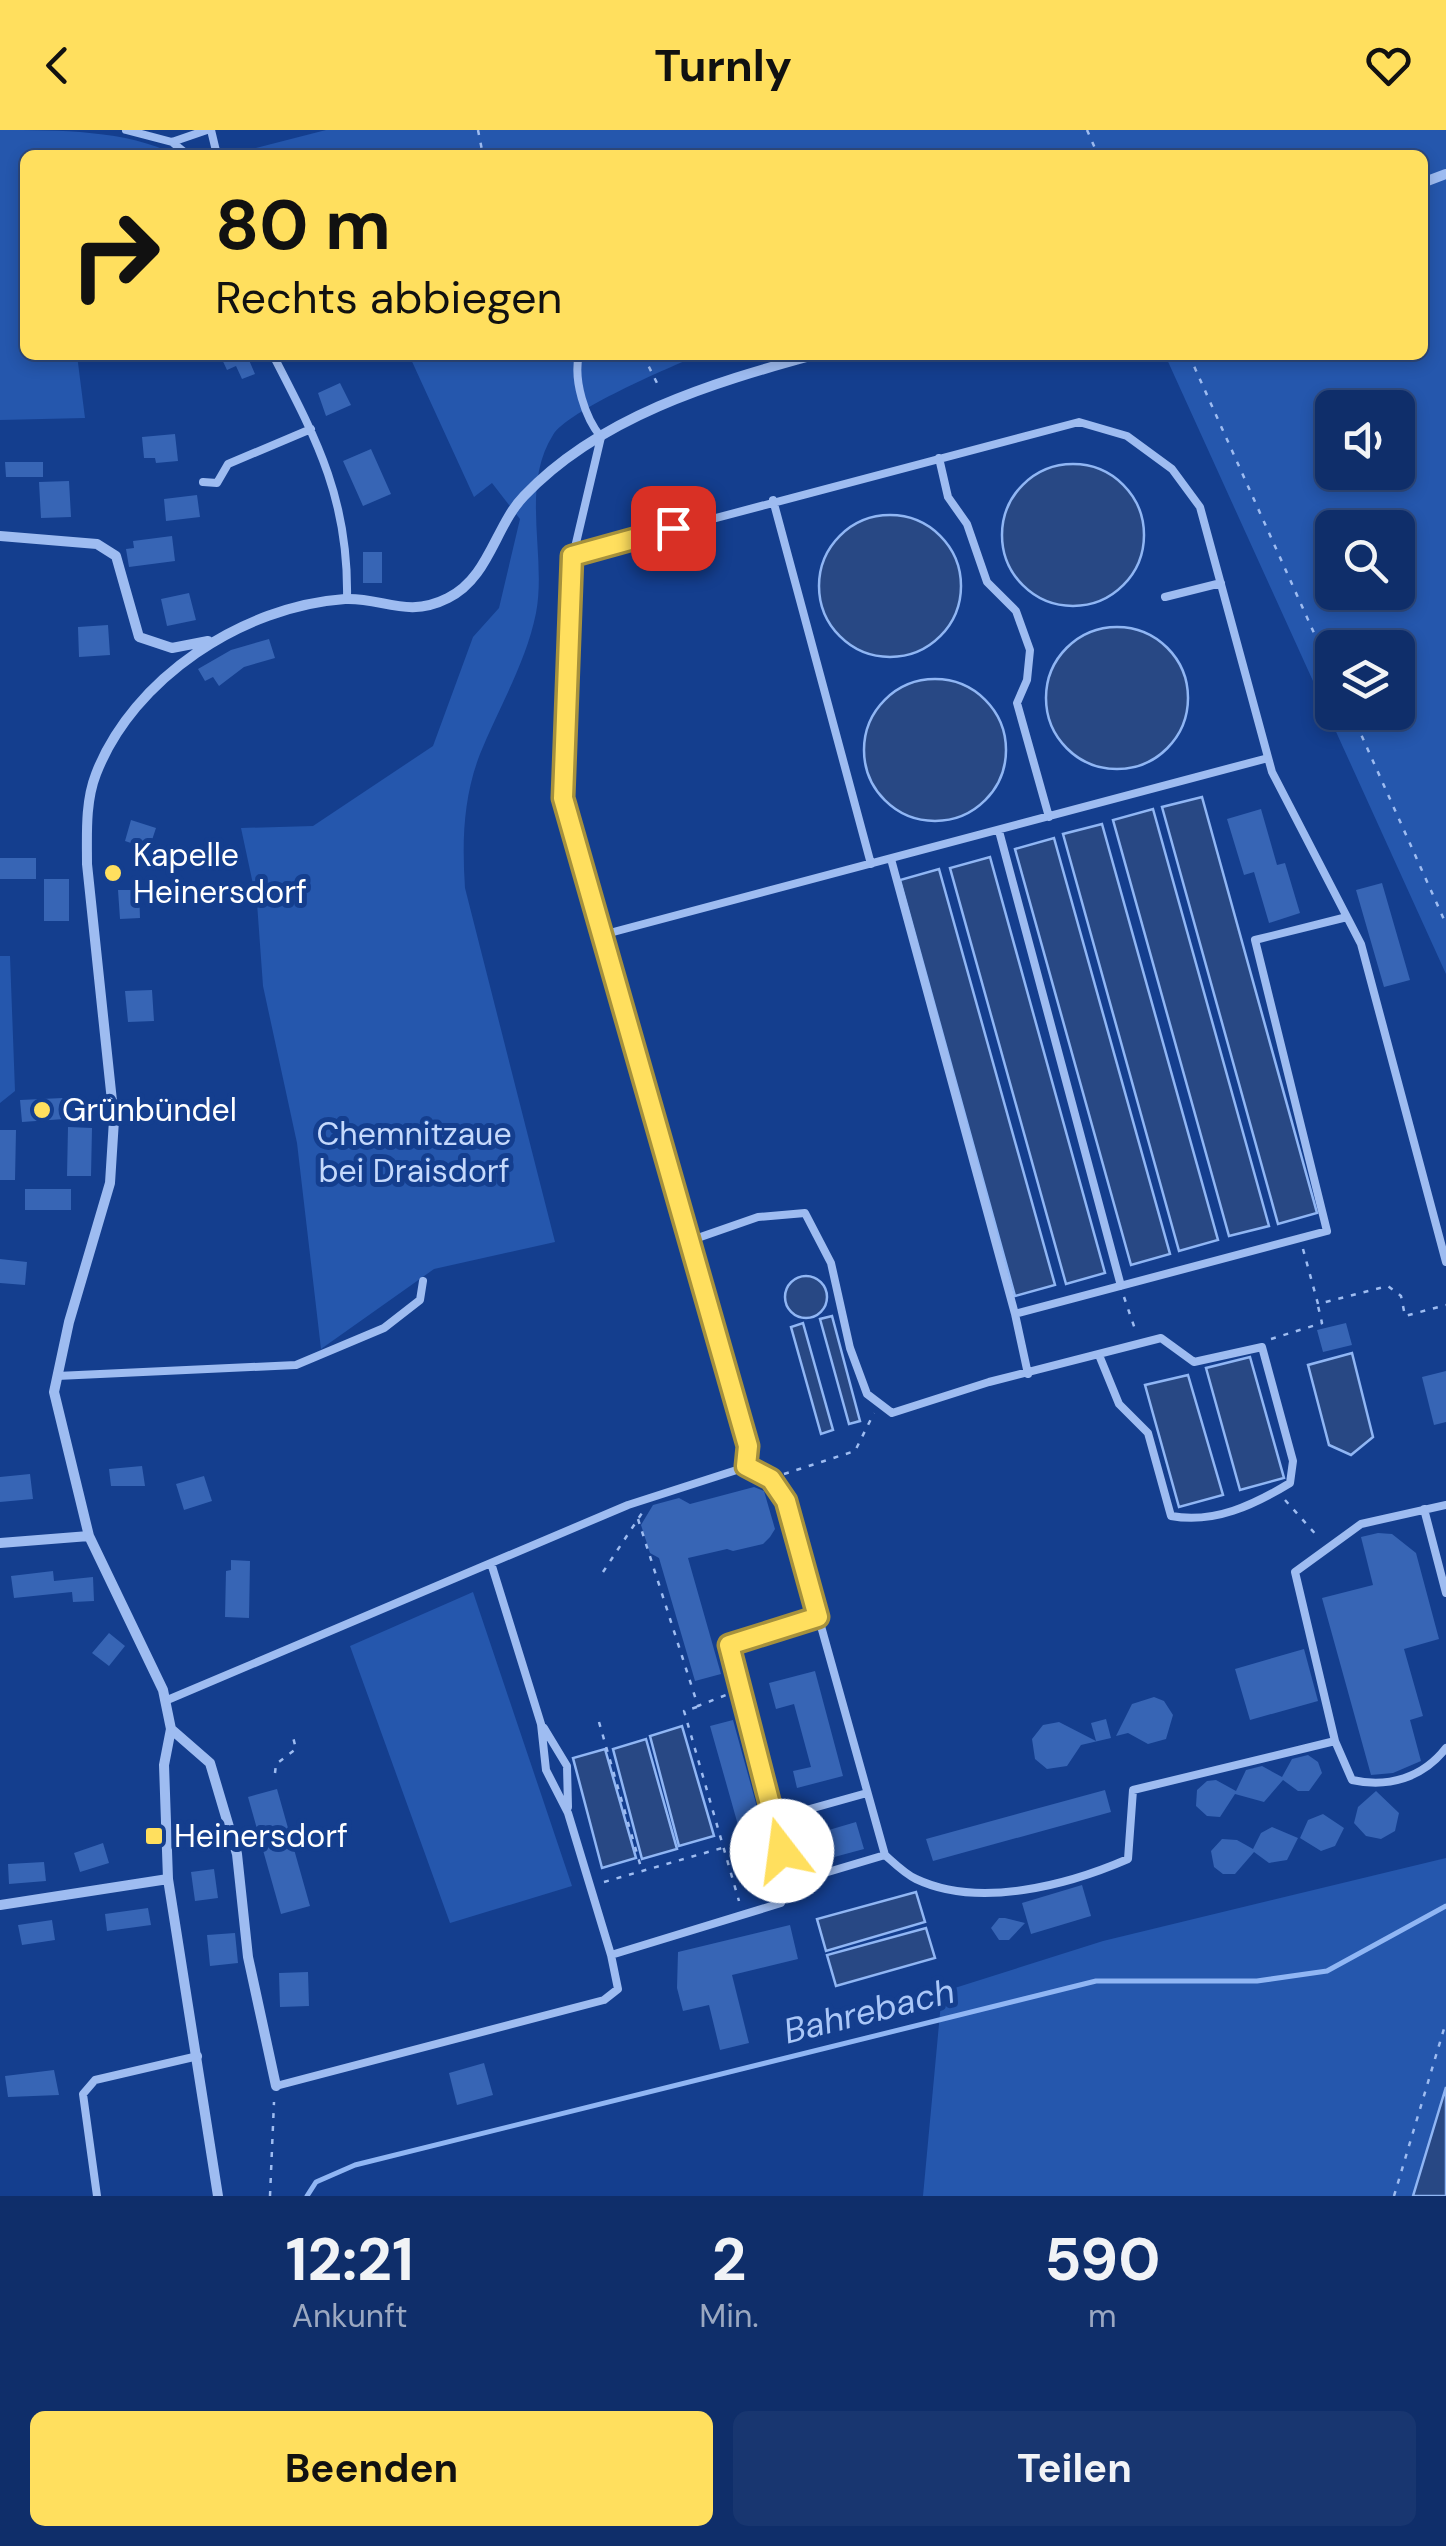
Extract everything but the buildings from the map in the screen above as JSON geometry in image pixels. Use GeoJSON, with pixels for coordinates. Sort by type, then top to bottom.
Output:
{"type":"FeatureCollection","features":[{"type":"Feature","properties":{"kind":"street"},"geometry":{"type":"LineString","coordinates":[[0,536],[97,544],[116,556],[139,637],[172,648],[207,643],[280,612],[347,598],[403,610],[449,598],[481,568],[520,500],[556,464],[666,403],[728,378],[795,360]]}},
{"type":"Feature","properties":{"kind":"street"},"geometry":{"type":"LineString","coordinates":[[207,643],[144,700],[110,744],[94,778],[86,822],[87,864],[114,1120],[110,1183],[54,1392],[89,1536],[165,1701],[171,1730],[164,1765],[168,1878],[218,2196]]}},
{"type":"Feature","properties":{"kind":"street"},"geometry":{"type":"LineString","coordinates":[[0,1543],[89,1536]]}},
{"type":"Feature","properties":{"kind":"street"},"geometry":{"type":"LineString","coordinates":[[171,1730],[210,1763],[237,1854],[248,1957],[276,2086]]}},
{"type":"Feature","properties":{"kind":"street"},"geometry":{"type":"LineString","coordinates":[[0,1904],[168,1878]]}},
{"type":"Feature","properties":{"kind":"lane"},"geometry":{"type":"LineString","coordinates":[[126,130],[172,142],[182,150]]}},
{"type":"Feature","properties":{"kind":"lane"},"geometry":{"type":"LineString","coordinates":[[172,142],[209,130]]}},
{"type":"Feature","properties":{"kind":"lane"},"geometry":{"type":"LineString","coordinates":[[277,360],[312,429],[347,539],[347,598]]}},
{"type":"Feature","properties":{"kind":"lane"},"geometry":{"type":"LineString","coordinates":[[578,360],[576,370],[592,425],[601,436],[572,556],[563,798],[748,1446],[746,1466]]}},
{"type":"Feature","properties":{"kind":"lane"},"geometry":{"type":"LineString","coordinates":[[572,556],[1078,422],[1127,436],[1172,470],[1200,506],[1268,758],[1361,944],[1446,1262]]}},
{"type":"Feature","properties":{"kind":"lane"},"geometry":{"type":"LineString","coordinates":[[203,482],[217,484],[228,464],[312,429]]}},
{"type":"Feature","properties":{"kind":"lane"},"geometry":{"type":"LineString","coordinates":[[938,458],[948,497],[967,524],[986,582],[1016,611],[1030,650],[1027,680],[1017,703],[1049,817]]}},
{"type":"Feature","properties":{"kind":"lane"},"geometry":{"type":"LineString","coordinates":[[773,500],[871,864]]}},
{"type":"Feature","properties":{"kind":"lane"},"geometry":{"type":"LineString","coordinates":[[1164,597],[1221,583]]}},
{"type":"Feature","properties":{"kind":"lane"},"geometry":{"type":"LineString","coordinates":[[602,935],[1268,758]]}},
{"type":"Feature","properties":{"kind":"lane"},"geometry":{"type":"LineString","coordinates":[[999,830],[1121,1286]]}},
{"type":"Feature","properties":{"kind":"lane"},"geometry":{"type":"LineString","coordinates":[[891,859],[1028,1374]]}},
{"type":"Feature","properties":{"kind":"lane"},"geometry":{"type":"LineString","coordinates":[[1015,1314],[1327,1231],[1255,940],[1347,917]]}},
{"type":"Feature","properties":{"kind":"lane"},"geometry":{"type":"LineString","coordinates":[[690,1241],[758,1217],[805,1213],[831,1263],[850,1348],[867,1394],[892,1413],[1028,1374],[1161,1338],[1194,1362],[1262,1347],[1293,1461],[1290,1483],[1198,1521],[1171,1516],[1148,1433],[1119,1404],[1099,1355]]}},
{"type":"Feature","properties":{"kind":"lane"},"geometry":{"type":"LineString","coordinates":[[57,1376],[296,1365],[384,1328],[420,1300],[423,1281]]}},
{"type":"Feature","properties":{"kind":"lane"},"geometry":{"type":"LineString","coordinates":[[165,1701],[653,1495],[746,1466],[771,1479],[786,1501],[884,1855],[915,1879],[993,1892],[1084,1878],[1128,1859],[1134,1790],[1335,1741]]}},
{"type":"Feature","properties":{"kind":"lane"},"geometry":{"type":"LineString","coordinates":[[1446,1505],[1361,1524],[1295,1572],[1335,1741],[1352,1780],[1382,1786],[1433,1765],[1446,1748]]}},
{"type":"Feature","properties":{"kind":"lane"},"geometry":{"type":"LineString","coordinates":[[1424,1509],[1446,1593]]}},
{"type":"Feature","properties":{"kind":"lane"},"geometry":{"type":"LineString","coordinates":[[276,2086],[604,2000],[618,1989],[568,1813],[546,1770],[541,1724],[490,1564]]}},
{"type":"Feature","properties":{"kind":"lane"},"geometry":{"type":"LineString","coordinates":[[611,1954],[781,1903],[791,1883],[729,1645],[818,1617]]}},
{"type":"Feature","properties":{"kind":"lane"},"geometry":{"type":"LineString","coordinates":[[541,1724],[567,1766],[568,1813]]}},
{"type":"Feature","properties":{"kind":"lane"},"geometry":{"type":"LineString","coordinates":[[774,1819],[867,1793]]}},
{"type":"Feature","properties":{"kind":"lane"},"geometry":{"type":"LineString","coordinates":[[791,1883],[884,1855]]}},
{"type":"Feature","properties":{"kind":"lane"},"geometry":{"type":"LineString","coordinates":[[97,2196],[83,2094],[96,2080],[198,2056]]}},
{"type":"Feature","properties":{"kind":"path"},"geometry":{"type":"LineString","coordinates":[[645,360],[666,403]]}},
{"type":"Feature","properties":{"kind":"path"},"geometry":{"type":"LineString","coordinates":[[1191,360],[1315,634]]}},
{"type":"Feature","properties":{"kind":"path"},"geometry":{"type":"LineString","coordinates":[[1358,730],[1446,924]]}},
{"type":"Feature","properties":{"kind":"path"},"geometry":{"type":"LineString","coordinates":[[1262,1347],[1273,1338],[1322,1323],[1300,1238]]}},
{"type":"Feature","properties":{"kind":"path"},"geometry":{"type":"LineString","coordinates":[[1121,1286],[1139,1344]]}},
{"type":"Feature","properties":{"kind":"path"},"geometry":{"type":"LineString","coordinates":[[1318,1304],[1388,1286],[1401,1296],[1406,1316],[1446,1306]]}},
{"type":"Feature","properties":{"kind":"path"},"geometry":{"type":"LineString","coordinates":[[771,1479],[855,1451],[879,1402]]}},
{"type":"Feature","properties":{"kind":"path"},"geometry":{"type":"LineString","coordinates":[[1277,1491],[1327,1547]]}},
{"type":"Feature","properties":{"kind":"path"},"geometry":{"type":"LineString","coordinates":[[602,1572],[653,1495]]}},
{"type":"Feature","properties":{"kind":"path"},"geometry":{"type":"LineString","coordinates":[[638,1519],[698,1706]]}},
{"type":"Feature","properties":{"kind":"path"},"geometry":{"type":"LineString","coordinates":[[740,1689],[684,1711],[742,1915]]}},
{"type":"Feature","properties":{"kind":"path"},"geometry":{"type":"LineString","coordinates":[[599,1722],[642,1871]]}},
{"type":"Feature","properties":{"kind":"path"},"geometry":{"type":"LineString","coordinates":[[275,1772],[276,1764],[296,1749],[292,1733]]}},
{"type":"Feature","properties":{"kind":"path"},"geometry":{"type":"LineString","coordinates":[[590,1886],[723,1848]]}},
{"type":"Feature","properties":{"kind":"path"},"geometry":{"type":"LineString","coordinates":[[1394,2196],[1446,2022]]}},
{"type":"Feature","properties":{"kind":"path"},"geometry":{"type":"LineString","coordinates":[[270,2196],[276,2086]]}},
{"type":"Feature","properties":{"kind":"green space"},"geometry":{"type":"Polygon","coordinates":[[[0,130],[114,136],[164,150],[20,150],[20,360],[78,360],[85,418],[0,420],[0,130]]]}},
{"type":"Feature","properties":{"kind":"green space"},"geometry":{"type":"Polygon","coordinates":[[[326,130],[1446,130],[1446,974],[1335,730],[1415,730],[1415,630],[1315,630],[1315,685],[1167,360],[1428,360],[1428,150],[248,150],[326,130]]]}},
{"type":"Feature","properties":{"kind":"green space","name":"Chemnitzaue bei Draisdorf"},"geometry":{"type":"Polygon","coordinates":[[[411,360],[688,360],[578,414],[553,435],[543,455],[536,499],[536,613],[519,667],[480,754],[467,804],[465,888],[555,1242],[434,1269],[321,1349],[297,1143],[263,986],[257,903],[241,828],[313,826],[433,746],[473,637],[499,608],[520,519],[492,483],[474,497],[411,360]]]}},
{"type":"Feature","properties":{"kind":"green space"},"geometry":{"type":"Polygon","coordinates":[[[0,956],[10,956],[15,1091],[0,1103],[0,956]]]}},
{"type":"Feature","properties":{"kind":"green space"},"geometry":{"type":"Polygon","coordinates":[[[473,1592],[572,1886],[450,1923],[350,1646],[473,1592]]]}},
{"type":"Feature","properties":{"kind":"green space"},"geometry":{"type":"Polygon","coordinates":[[[1446,1858],[1446,2196],[923,2196],[942,1992],[1103,1941],[1446,1858]]]}},
{"type":"Feature","properties":{"kind":"shaded area"},"geometry":{"type":"Polygon","coordinates":[[[1073,464],[1100,469],[1123,485],[1139,508],[1144,535],[1139,562],[1123,585],[1100,601],[1073,606],[1046,601],[1023,585],[1007,562],[1002,535],[1007,508],[1023,485],[1046,469],[1073,464]]]}},
{"type":"Feature","properties":{"kind":"shaded area"},"geometry":{"type":"Polygon","coordinates":[[[890,515],[917,520],[940,536],[956,559],[961,586],[956,613],[940,636],[917,652],[890,657],[863,652],[840,636],[824,613],[819,586],[824,559],[840,536],[863,520],[890,515]]]}},
{"type":"Feature","properties":{"kind":"shaded area"},"geometry":{"type":"Polygon","coordinates":[[[1117,627],[1144,632],[1167,648],[1183,671],[1188,698],[1183,725],[1167,748],[1144,764],[1117,769],[1090,764],[1067,748],[1051,725],[1046,698],[1051,671],[1067,648],[1090,632],[1117,627]]]}},
{"type":"Feature","properties":{"kind":"shaded area"},"geometry":{"type":"Polygon","coordinates":[[[935,679],[962,684],[986,699],[1001,723],[1006,750],[1001,777],[986,801],[962,816],[935,821],[908,816],[884,801],[869,777],[864,750],[869,723],[884,699],[908,684],[935,679]]]}},
{"type":"Feature","properties":{"kind":"shaded area"},"geometry":{"type":"Polygon","coordinates":[[[1202,797],[1317,1213],[1278,1224],[1162,807],[1202,797]]]}},
{"type":"Feature","properties":{"kind":"shaded area"},"geometry":{"type":"Polygon","coordinates":[[[1153,809],[1269,1226],[1229,1236],[1113,820],[1153,809]]]}},
{"type":"Feature","properties":{"kind":"shaded area"},"geometry":{"type":"Polygon","coordinates":[[[1102,824],[1218,1240],[1179,1251],[1063,834],[1102,824]]]}},
{"type":"Feature","properties":{"kind":"shaded area"},"geometry":{"type":"Polygon","coordinates":[[[1054,838],[1170,1254],[1131,1265],[1015,849],[1054,838]]]}},
{"type":"Feature","properties":{"kind":"shaded area"},"geometry":{"type":"Polygon","coordinates":[[[990,857],[1105,1273],[1066,1284],[950,868],[990,857]]]}},
{"type":"Feature","properties":{"kind":"shaded area"},"geometry":{"type":"Polygon","coordinates":[[[939,869],[1055,1285],[1015,1296],[900,880],[939,869]]]}},
{"type":"Feature","properties":{"kind":"shaded area"},"geometry":{"type":"Polygon","coordinates":[[[806,1276],[821,1282],[827,1297],[821,1312],[806,1318],[791,1312],[785,1297],[791,1282],[806,1276]]]}},
{"type":"Feature","properties":{"kind":"shaded area"},"geometry":{"type":"Polygon","coordinates":[[[832,1316],[860,1421],[849,1424],[820,1319],[832,1316]]]}},
{"type":"Feature","properties":{"kind":"shaded area"},"geometry":{"type":"Polygon","coordinates":[[[803,1323],[833,1430],[821,1434],[791,1327],[803,1323]]]}},
{"type":"Feature","properties":{"kind":"shaded area"},"geometry":{"type":"Polygon","coordinates":[[[1352,1353],[1373,1437],[1351,1455],[1329,1445],[1308,1365],[1352,1353]]]}},
{"type":"Feature","properties":{"kind":"shaded area"},"geometry":{"type":"Polygon","coordinates":[[[1250,1357],[1284,1478],[1240,1490],[1206,1368],[1250,1357]]]}},
{"type":"Feature","properties":{"kind":"shaded area"},"geometry":{"type":"Polygon","coordinates":[[[1188,1375],[1223,1495],[1179,1507],[1145,1385],[1188,1375]]]}},
{"type":"Feature","properties":{"kind":"shaded area"},"geometry":{"type":"Polygon","coordinates":[[[682,1726],[714,1836],[679,1846],[650,1736],[682,1726]]]}},
{"type":"Feature","properties":{"kind":"shaded area"},"geometry":{"type":"Polygon","coordinates":[[[646,1739],[677,1849],[642,1859],[613,1749],[646,1739]]]}},
{"type":"Feature","properties":{"kind":"shaded area"},"geometry":{"type":"Polygon","coordinates":[[[605,1749],[636,1858],[602,1868],[573,1758],[605,1749]]]}},
{"type":"Feature","properties":{"kind":"shaded area"},"geometry":{"type":"Polygon","coordinates":[[[916,1892],[925,1922],[826,1951],[817,1919],[916,1892]]]}},
{"type":"Feature","properties":{"kind":"shaded area"},"geometry":{"type":"Polygon","coordinates":[[[926,1928],[935,1958],[836,1986],[827,1955],[926,1928]]]}},
{"type":"Feature","properties":{"kind":"shaded area"},"geometry":{"type":"Polygon","coordinates":[[[1446,2087],[1446,2196],[1413,2196],[1446,2087]]]}},
{"type":"Feature","properties":{"kind":"waterway","name":"Bahrebach"},"geometry":{"type":"LineString","coordinates":[[307,2196],[316,2182],[355,2165],[1096,1981],[1257,1981],[1327,1971],[1446,1906]]}},
{"type":"Feature","properties":{"kind":"place","name":"Kapelle Heinersdorf"},"geometry":{"type":"Point","coordinates":[113,873]}},
{"type":"Feature","properties":{"kind":"place","name":"Grünbündel"},"geometry":{"type":"Point","coordinates":[42,1110]}},
{"type":"Feature","properties":{"kind":"place","name":"Heinersdorf"},"geometry":{"type":"Point","coordinates":[154,1836]}},
{"type":"Feature","properties":{"kind":"route"},"geometry":{"type":"LineString","coordinates":[[673,528],[572,556],[568,577],[563,798],[748,1446],[746,1466],[771,1479],[786,1501],[818,1617],[729,1645],[782,1851]]}}]}
